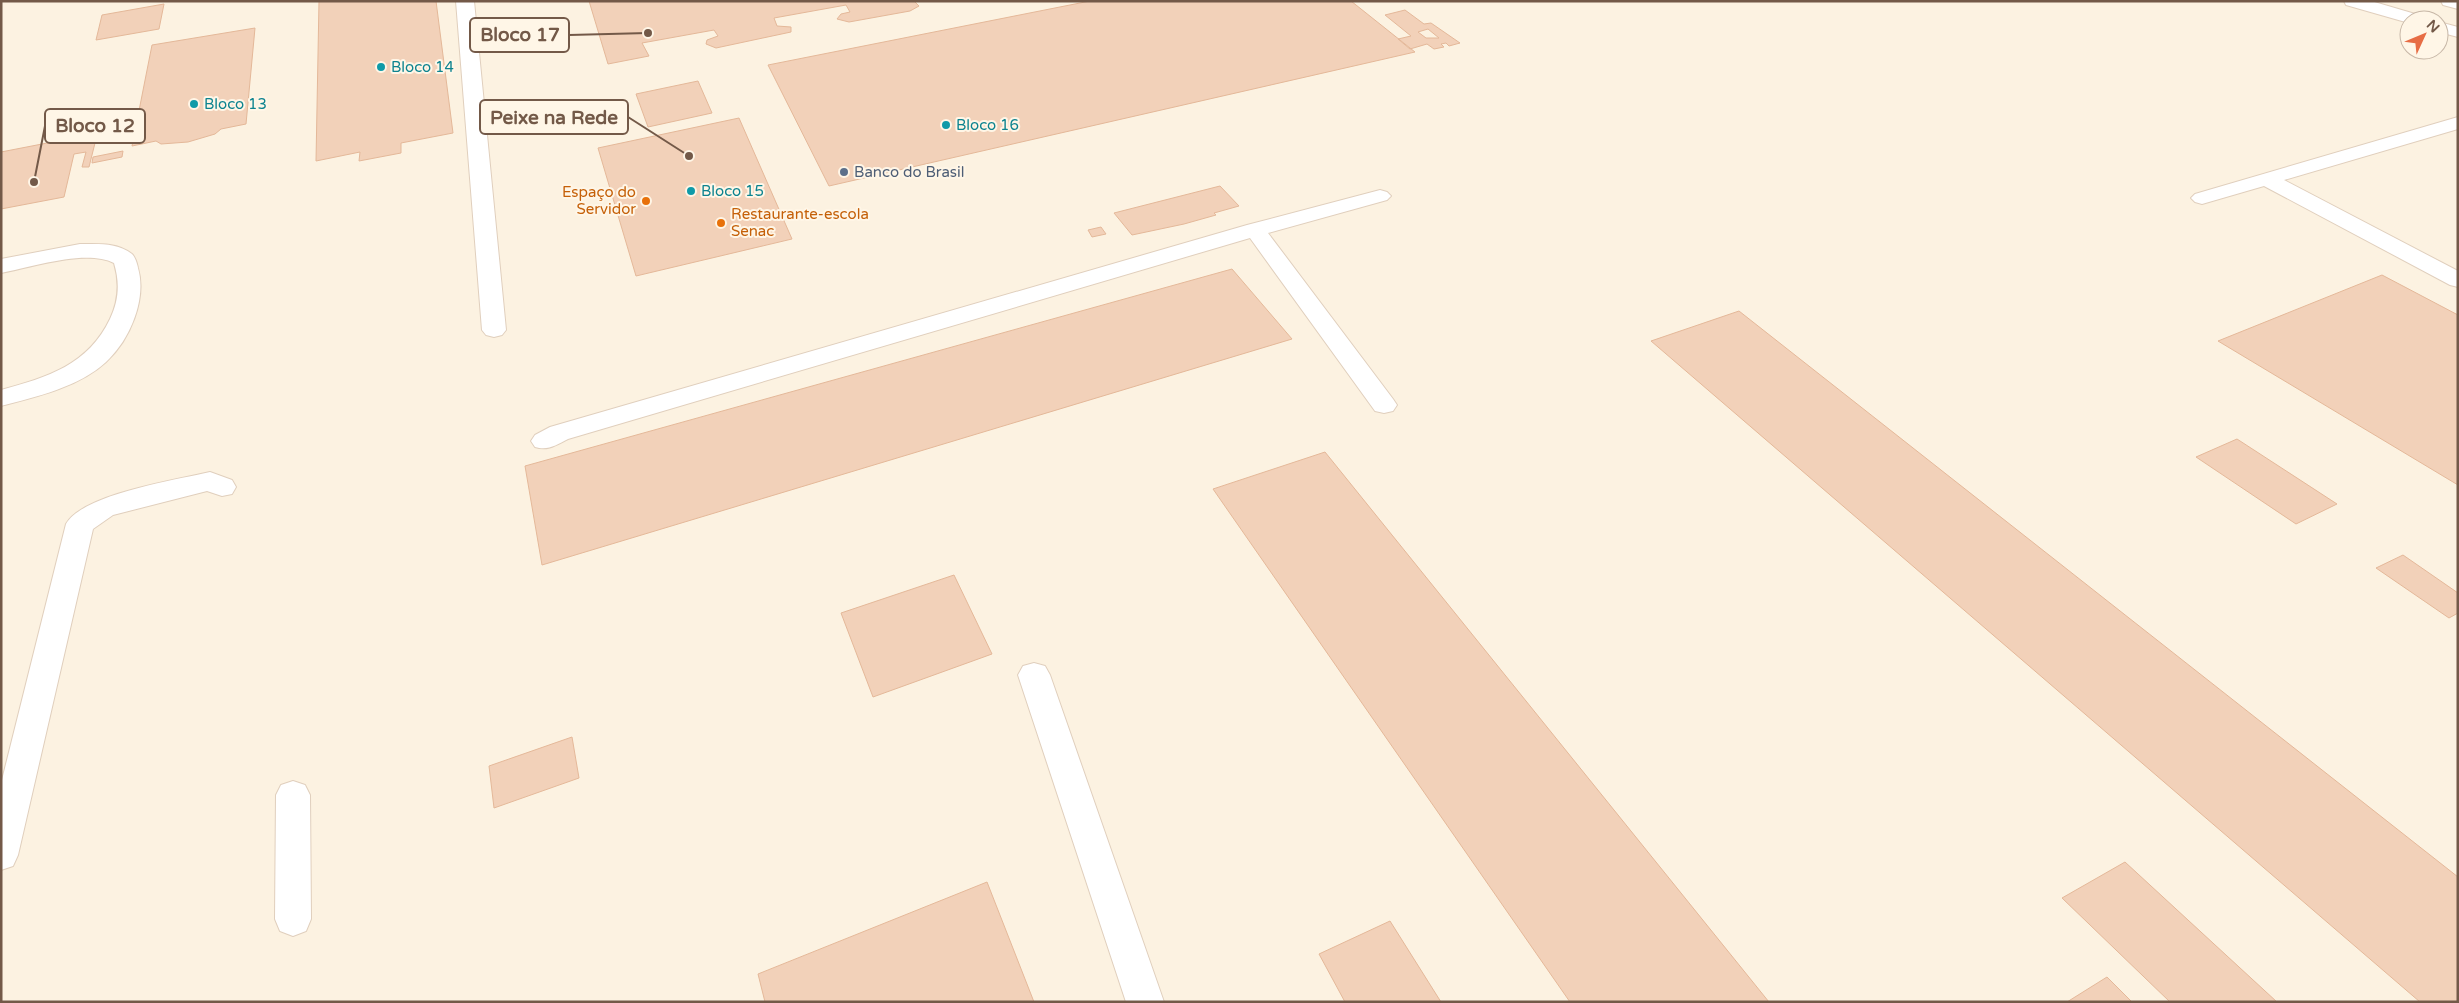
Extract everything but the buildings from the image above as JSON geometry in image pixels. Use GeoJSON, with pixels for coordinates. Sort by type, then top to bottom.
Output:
{"type":"FeatureCollection","features":[{"type":"Feature","properties":{"kind":"street"},"geometry":{"type":"LineString","coordinates":[[465,1],[494,330]]}},
{"type":"Feature","properties":{"kind":"street"},"geometry":{"type":"LineString","coordinates":[[2352,1],[2399,15]]}},
{"type":"Feature","properties":{"kind":"street"},"geometry":{"type":"LineString","coordinates":[[2449,1],[2458,4]]}},
{"type":"Feature","properties":{"kind":"street"},"geometry":{"type":"LineString","coordinates":[[2202,198],[2458,123]]}},
{"type":"Feature","properties":{"kind":"street"},"geometry":{"type":"LineString","coordinates":[[2266,179],[2458,280]]}},
{"type":"Feature","properties":{"kind":"street"},"geometry":{"type":"LineString","coordinates":[[544,441],[559,432],[1255,230],[1380,196]]}},
{"type":"Feature","properties":{"kind":"street"},"geometry":{"type":"LineString","coordinates":[[1255,230],[1384,405]]}},
{"type":"Feature","properties":{"kind":"street"},"geometry":{"type":"LineString","coordinates":[[1,266],[80,251],[108,251],[124,259],[131,280],[128,306],[112,338],[97,357],[60,378],[1,398]]}},
{"type":"Feature","properties":{"kind":"street"},"geometry":{"type":"LineString","coordinates":[[1,855],[80,524],[104,508],[114,505],[210,480],[222,487]]}},
{"type":"Feature","properties":{"kind":"street"},"geometry":{"type":"LineString","coordinates":[[1034,675],[1145,1002]]}},
{"type":"Feature","properties":{"kind":"street"},"geometry":{"type":"LineString","coordinates":[[293,795],[293,919]]}},
{"type":"Feature","properties":{"kind":"place","name":"Bloco 17"},"geometry":{"type":"Point","coordinates":[648,33]}},
{"type":"Feature","properties":{"kind":"place","name":"Bloco 14"},"geometry":{"type":"Point","coordinates":[381,67]}},
{"type":"Feature","properties":{"kind":"place","name":"Bloco 13"},"geometry":{"type":"Point","coordinates":[194,104]}},
{"type":"Feature","properties":{"kind":"place","name":"Bloco 16"},"geometry":{"type":"Point","coordinates":[946,125]}},
{"type":"Feature","properties":{"kind":"place","name":"Peixe na Rede"},"geometry":{"type":"Point","coordinates":[689,156]}},
{"type":"Feature","properties":{"kind":"place","name":"Banco do Brasil"},"geometry":{"type":"Point","coordinates":[844,172]}},
{"type":"Feature","properties":{"kind":"place","name":"Bloco 12"},"geometry":{"type":"Point","coordinates":[34,182]}},
{"type":"Feature","properties":{"kind":"place","name":"Bloco 15"},"geometry":{"type":"Point","coordinates":[691,191]}},
{"type":"Feature","properties":{"kind":"place","name":"Espaço do Servidor"},"geometry":{"type":"Point","coordinates":[646,201]}},
{"type":"Feature","properties":{"kind":"place","name":"Restaurante-escola Senac"},"geometry":{"type":"Point","coordinates":[721,223]}}]}
